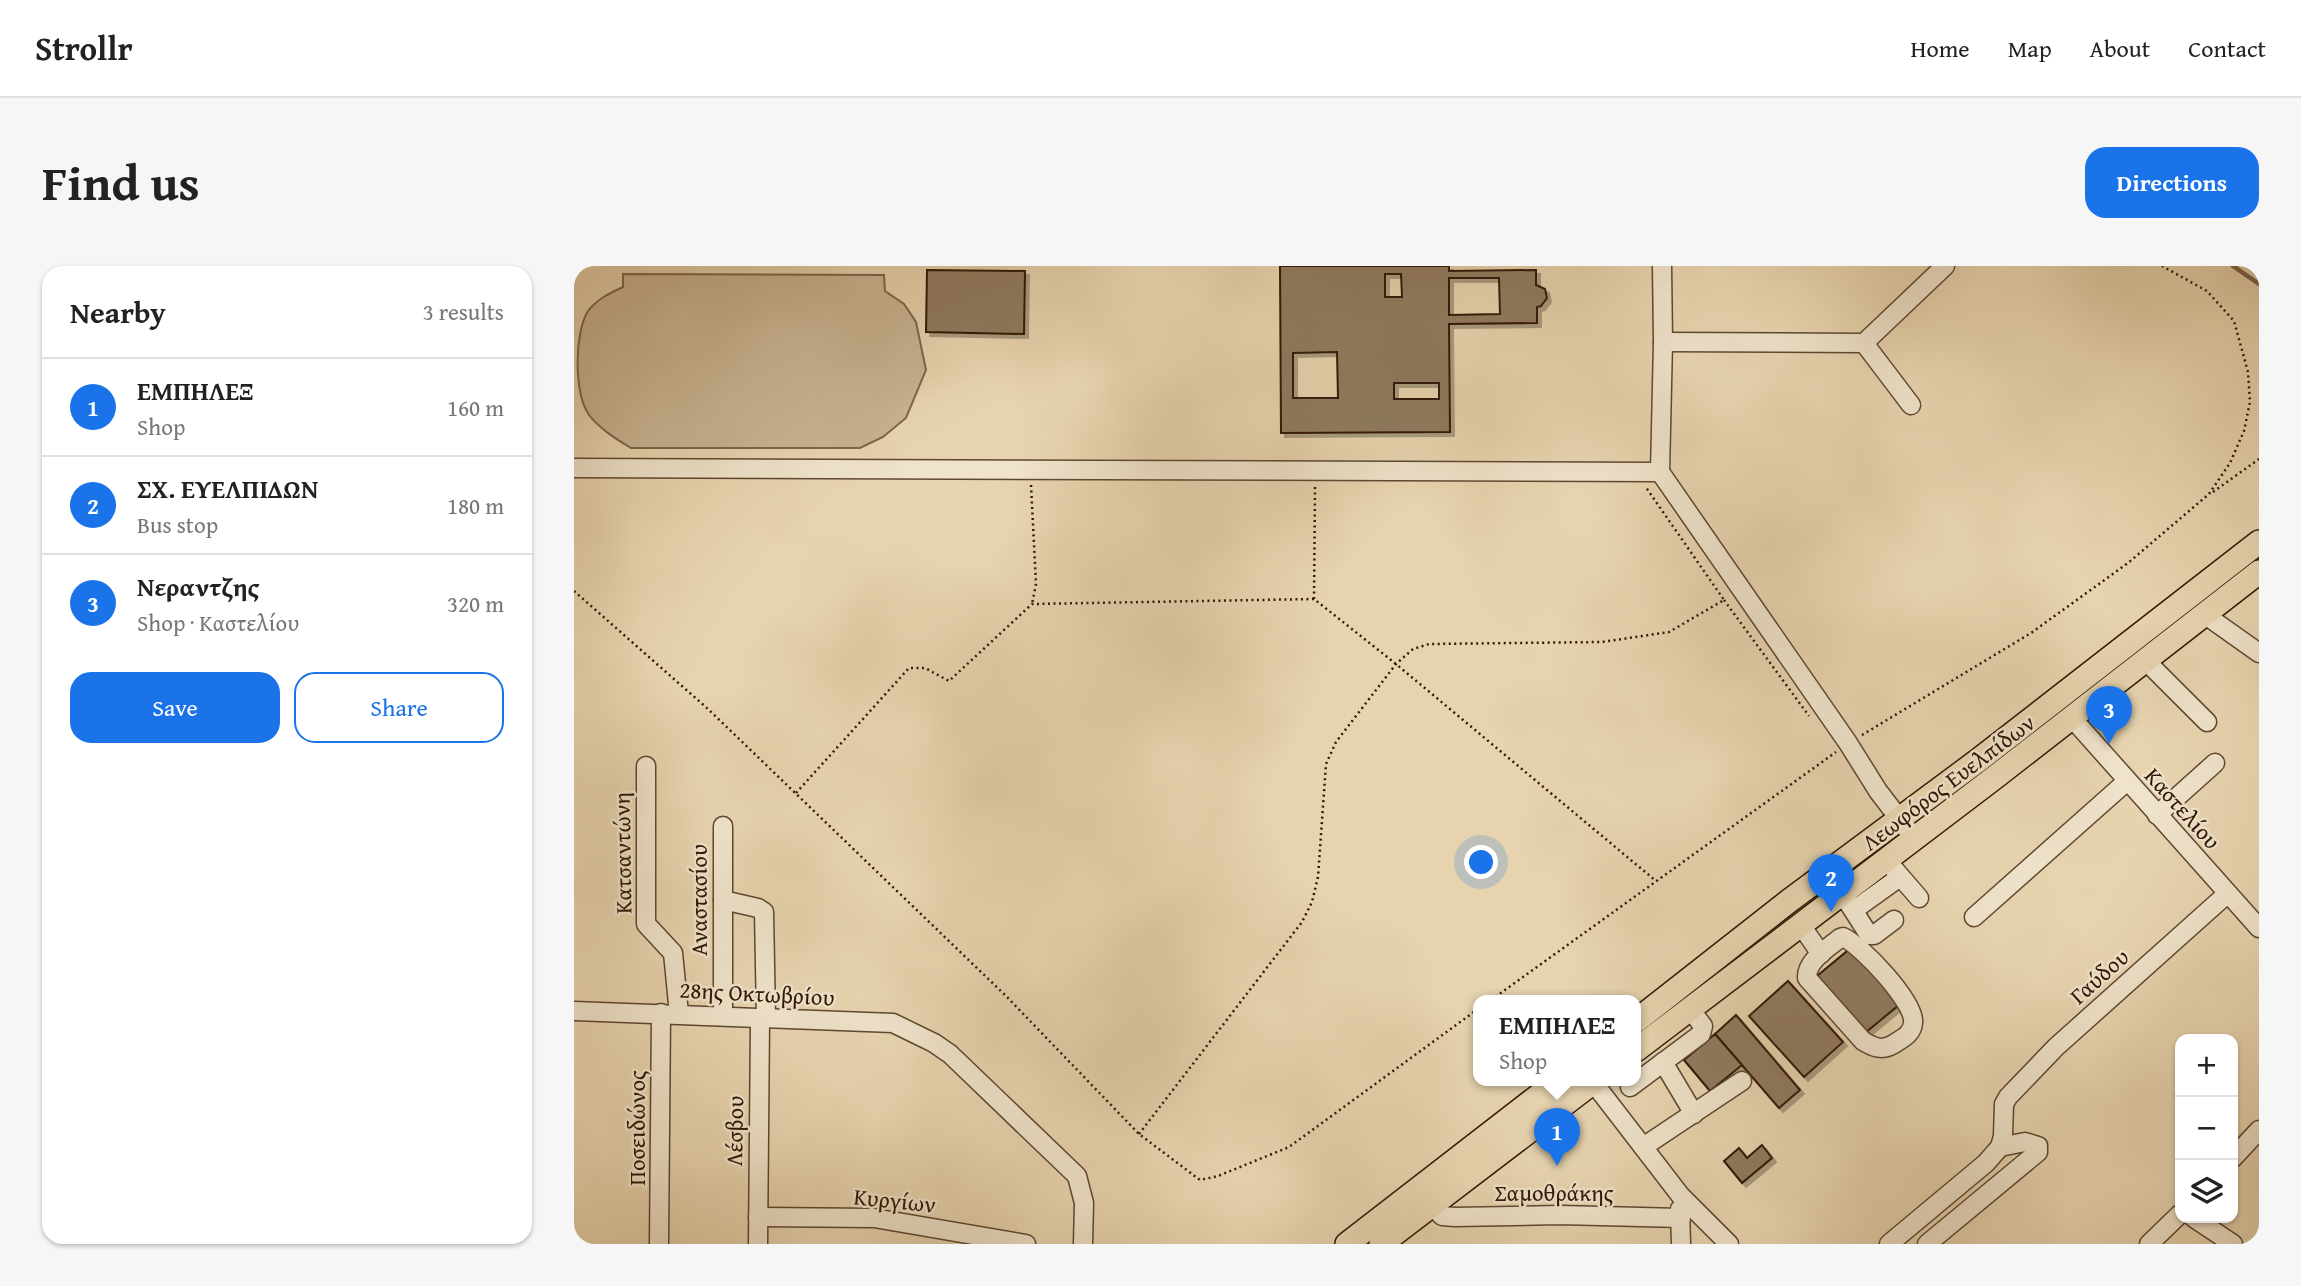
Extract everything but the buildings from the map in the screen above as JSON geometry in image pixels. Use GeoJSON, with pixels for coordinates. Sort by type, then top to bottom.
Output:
{"type":"FeatureCollection","features":[{"type":"Feature","properties":{"kind":"main road","name":"Λεωφόρος Ευελπίδων"},"geometry":{"type":"LineString","coordinates":[[1641,1017],[2259,541]]}},
{"type":"Feature","properties":{"kind":"main road","name":"Λεωφόρος Ευελπίδων"},"geometry":{"type":"LineString","coordinates":[[1641,1046],[1800,924],[1848,902],[1893,868],[1914,838],[2259,572]]}},
{"type":"Feature","properties":{"kind":"main road"},"geometry":{"type":"LineString","coordinates":[[1347,1244],[1551,1086]]}},
{"type":"Feature","properties":{"kind":"main road"},"geometry":{"type":"LineString","coordinates":[[1381,1244],[1588,1086]]}},
{"type":"Feature","properties":{"kind":"street"},"geometry":{"type":"LineString","coordinates":[[1662,266],[1663,342],[1652,472],[1914,838]]}},
{"type":"Feature","properties":{"kind":"street"},"geometry":{"type":"LineString","coordinates":[[1663,342],[1864,343],[1945,266]]}},
{"type":"Feature","properties":{"kind":"street"},"geometry":{"type":"LineString","coordinates":[[1864,343],[1911,405]]}},
{"type":"Feature","properties":{"kind":"street"},"geometry":{"type":"LineString","coordinates":[[574,468],[1652,472]]}},
{"type":"Feature","properties":{"kind":"street"},"geometry":{"type":"LineString","coordinates":[[2204,614],[2259,653]]}},
{"type":"Feature","properties":{"kind":"street"},"geometry":{"type":"LineString","coordinates":[[2145,660],[2207,722]]}},
{"type":"Feature","properties":{"kind":"street","name":"Καστελίου"},"geometry":{"type":"LineString","coordinates":[[2072,718],[2126,782],[2258,925]]}},
{"type":"Feature","properties":{"kind":"street"},"geometry":{"type":"LineString","coordinates":[[2157,815],[2215,762]]}},
{"type":"Feature","properties":{"kind":"street","name":"Κατσαντώνη"},"geometry":{"type":"LineString","coordinates":[[646,766],[646,924],[673,953],[679,1014]]}},
{"type":"Feature","properties":{"kind":"street"},"geometry":{"type":"LineString","coordinates":[[1974,917],[2126,782]]}},
{"type":"Feature","properties":{"kind":"street","name":"Αναστασίου"},"geometry":{"type":"LineString","coordinates":[[723,826],[723,1016]]}},
{"type":"Feature","properties":{"kind":"street"},"geometry":{"type":"LineString","coordinates":[[1893,868],[1919,898]]}},
{"type":"Feature","properties":{"kind":"street","name":"Γαύδου"},"geometry":{"type":"LineString","coordinates":[[2000,1147],[2004,1104],[2008,1097],[2056,1047],[2227,894]]}},
{"type":"Feature","properties":{"kind":"street","name":"Λέσβου"},"geometry":{"type":"LineString","coordinates":[[723,900],[758,908],[764,912],[758,1244]]}},
{"type":"Feature","properties":{"kind":"street"},"geometry":{"type":"LineString","coordinates":[[1848,902],[1872,936],[1894,920]]}},
{"type":"Feature","properties":{"kind":"street"},"geometry":{"type":"LineString","coordinates":[[1800,924],[1821,954]]}},
{"type":"Feature","properties":{"kind":"street"},"geometry":{"type":"LineString","coordinates":[[1840,938],[1847,938],[1881,969],[1910,1005],[1913,1024],[1909,1034],[1887,1049],[1873,1048],[1863,1041],[1807,978],[1810,965],[1821,954],[1840,938]]}},
{"type":"Feature","properties":{"kind":"street"},"geometry":{"type":"LineString","coordinates":[[1641,1079],[1703,1030],[1690,1009]]}},
{"type":"Feature","properties":{"kind":"street","name":"28ης Οκτωβρίου"},"geometry":{"type":"LineString","coordinates":[[574,1011],[893,1023],[950,1054],[1077,1176],[1084,1203],[1083,1244]]}},
{"type":"Feature","properties":{"kind":"street","name":"Ποσειδώνος"},"geometry":{"type":"LineString","coordinates":[[659,1244],[661,1013]]}},
{"type":"Feature","properties":{"kind":"street"},"geometry":{"type":"LineString","coordinates":[[1660,1032],[1693,1114]]}},
{"type":"Feature","properties":{"kind":"street"},"geometry":{"type":"LineString","coordinates":[[1643,1147],[1742,1081]]}},
{"type":"Feature","properties":{"kind":"street"},"geometry":{"type":"LineString","coordinates":[[1599,1086],[1680,1195],[1729,1244]]}},
{"type":"Feature","properties":{"kind":"street"},"geometry":{"type":"LineString","coordinates":[[2238,1153],[2259,1130]]}},
{"type":"Feature","properties":{"kind":"street"},"geometry":{"type":"LineString","coordinates":[[1889,1244],[1986,1163],[2000,1147],[2030,1142],[2038,1146],[2038,1152],[1927,1244]]}},
{"type":"Feature","properties":{"kind":"street"},"geometry":{"type":"LineString","coordinates":[[1680,1195],[1681,1244]]}},
{"type":"Feature","properties":{"kind":"street","name":"Σαμοθράκης"},"geometry":{"type":"LineString","coordinates":[[1432,1205],[1442,1216],[1455,1217],[1560,1215],[1681,1218]]}},
{"type":"Feature","properties":{"kind":"street","name":"Κυργίων"},"geometry":{"type":"LineString","coordinates":[[758,1217],[874,1218],[1026,1244]]}},
{"type":"Feature","properties":{"kind":"street"},"geometry":{"type":"LineString","coordinates":[[2149,1244],[2175,1219]]}},
{"type":"Feature","properties":{"kind":"street"},"geometry":{"type":"LineString","coordinates":[[2202,1223],[2233,1244]]}},
{"type":"Feature","properties":{"kind":"path"},"geometry":{"type":"LineString","coordinates":[[2162,266],[2207,291],[2234,321],[2248,372],[2250,402],[2244,431],[2230,463],[2209,494]]}},
{"type":"Feature","properties":{"kind":"path"},"geometry":{"type":"LineString","coordinates":[[1498,995],[1848,743],[2031,633],[2128,563],[2209,494],[2259,459]]}},
{"type":"Feature","properties":{"kind":"path"},"geometry":{"type":"LineString","coordinates":[[796,793],[909,668],[925,668],[949,681],[1032,604],[1036,584],[1031,470]]}},
{"type":"Feature","properties":{"kind":"path"},"geometry":{"type":"LineString","coordinates":[[1314,599],[1315,471]]}},
{"type":"Feature","properties":{"kind":"path"},"geometry":{"type":"LineString","coordinates":[[1652,472],[1645,489],[1812,719]]}},
{"type":"Feature","properties":{"kind":"path"},"geometry":{"type":"LineString","coordinates":[[574,591],[708,709],[796,793],[1006,996],[1139,1134],[1200,1181],[1289,1147],[1473,1013]]}},
{"type":"Feature","properties":{"kind":"path"},"geometry":{"type":"LineString","coordinates":[[1032,604],[1314,599],[1656,881]]}},
{"type":"Feature","properties":{"kind":"path"},"geometry":{"type":"LineString","coordinates":[[1139,1134],[1301,922],[1312,902],[1318,877],[1326,764],[1336,743],[1395,664],[1413,649],[1429,644],[1602,642],[1669,632],[1724,600]]}},
{"type":"Feature","properties":{"kind":"shaded area"},"geometry":{"type":"Polygon","coordinates":[[[623,274],[884,275],[885,291],[904,304],[916,322],[926,370],[906,418],[883,437],[860,448],[631,448],[603,429],[589,415],[578,378],[578,348],[583,321],[588,311],[600,300],[623,287],[623,274]]]}},
{"type":"Feature","properties":{"kind":"waterway"},"geometry":{"type":"LineString","coordinates":[[2233,266],[2259,284]]}},
{"type":"Feature","properties":{"kind":"place","name":"Νεραντζης"},"geometry":{"type":"Point","coordinates":[2109,744]}},
{"type":"Feature","properties":{"kind":"place","name":"ΣΧ. ΕΥΕΛΠΙΔΩΝ"},"geometry":{"type":"Point","coordinates":[1831,912]}},
{"type":"Feature","properties":{"kind":"place","name":"ΕΜΠΗΛΕΞ"},"geometry":{"type":"Point","coordinates":[1557,1166]}}]}
